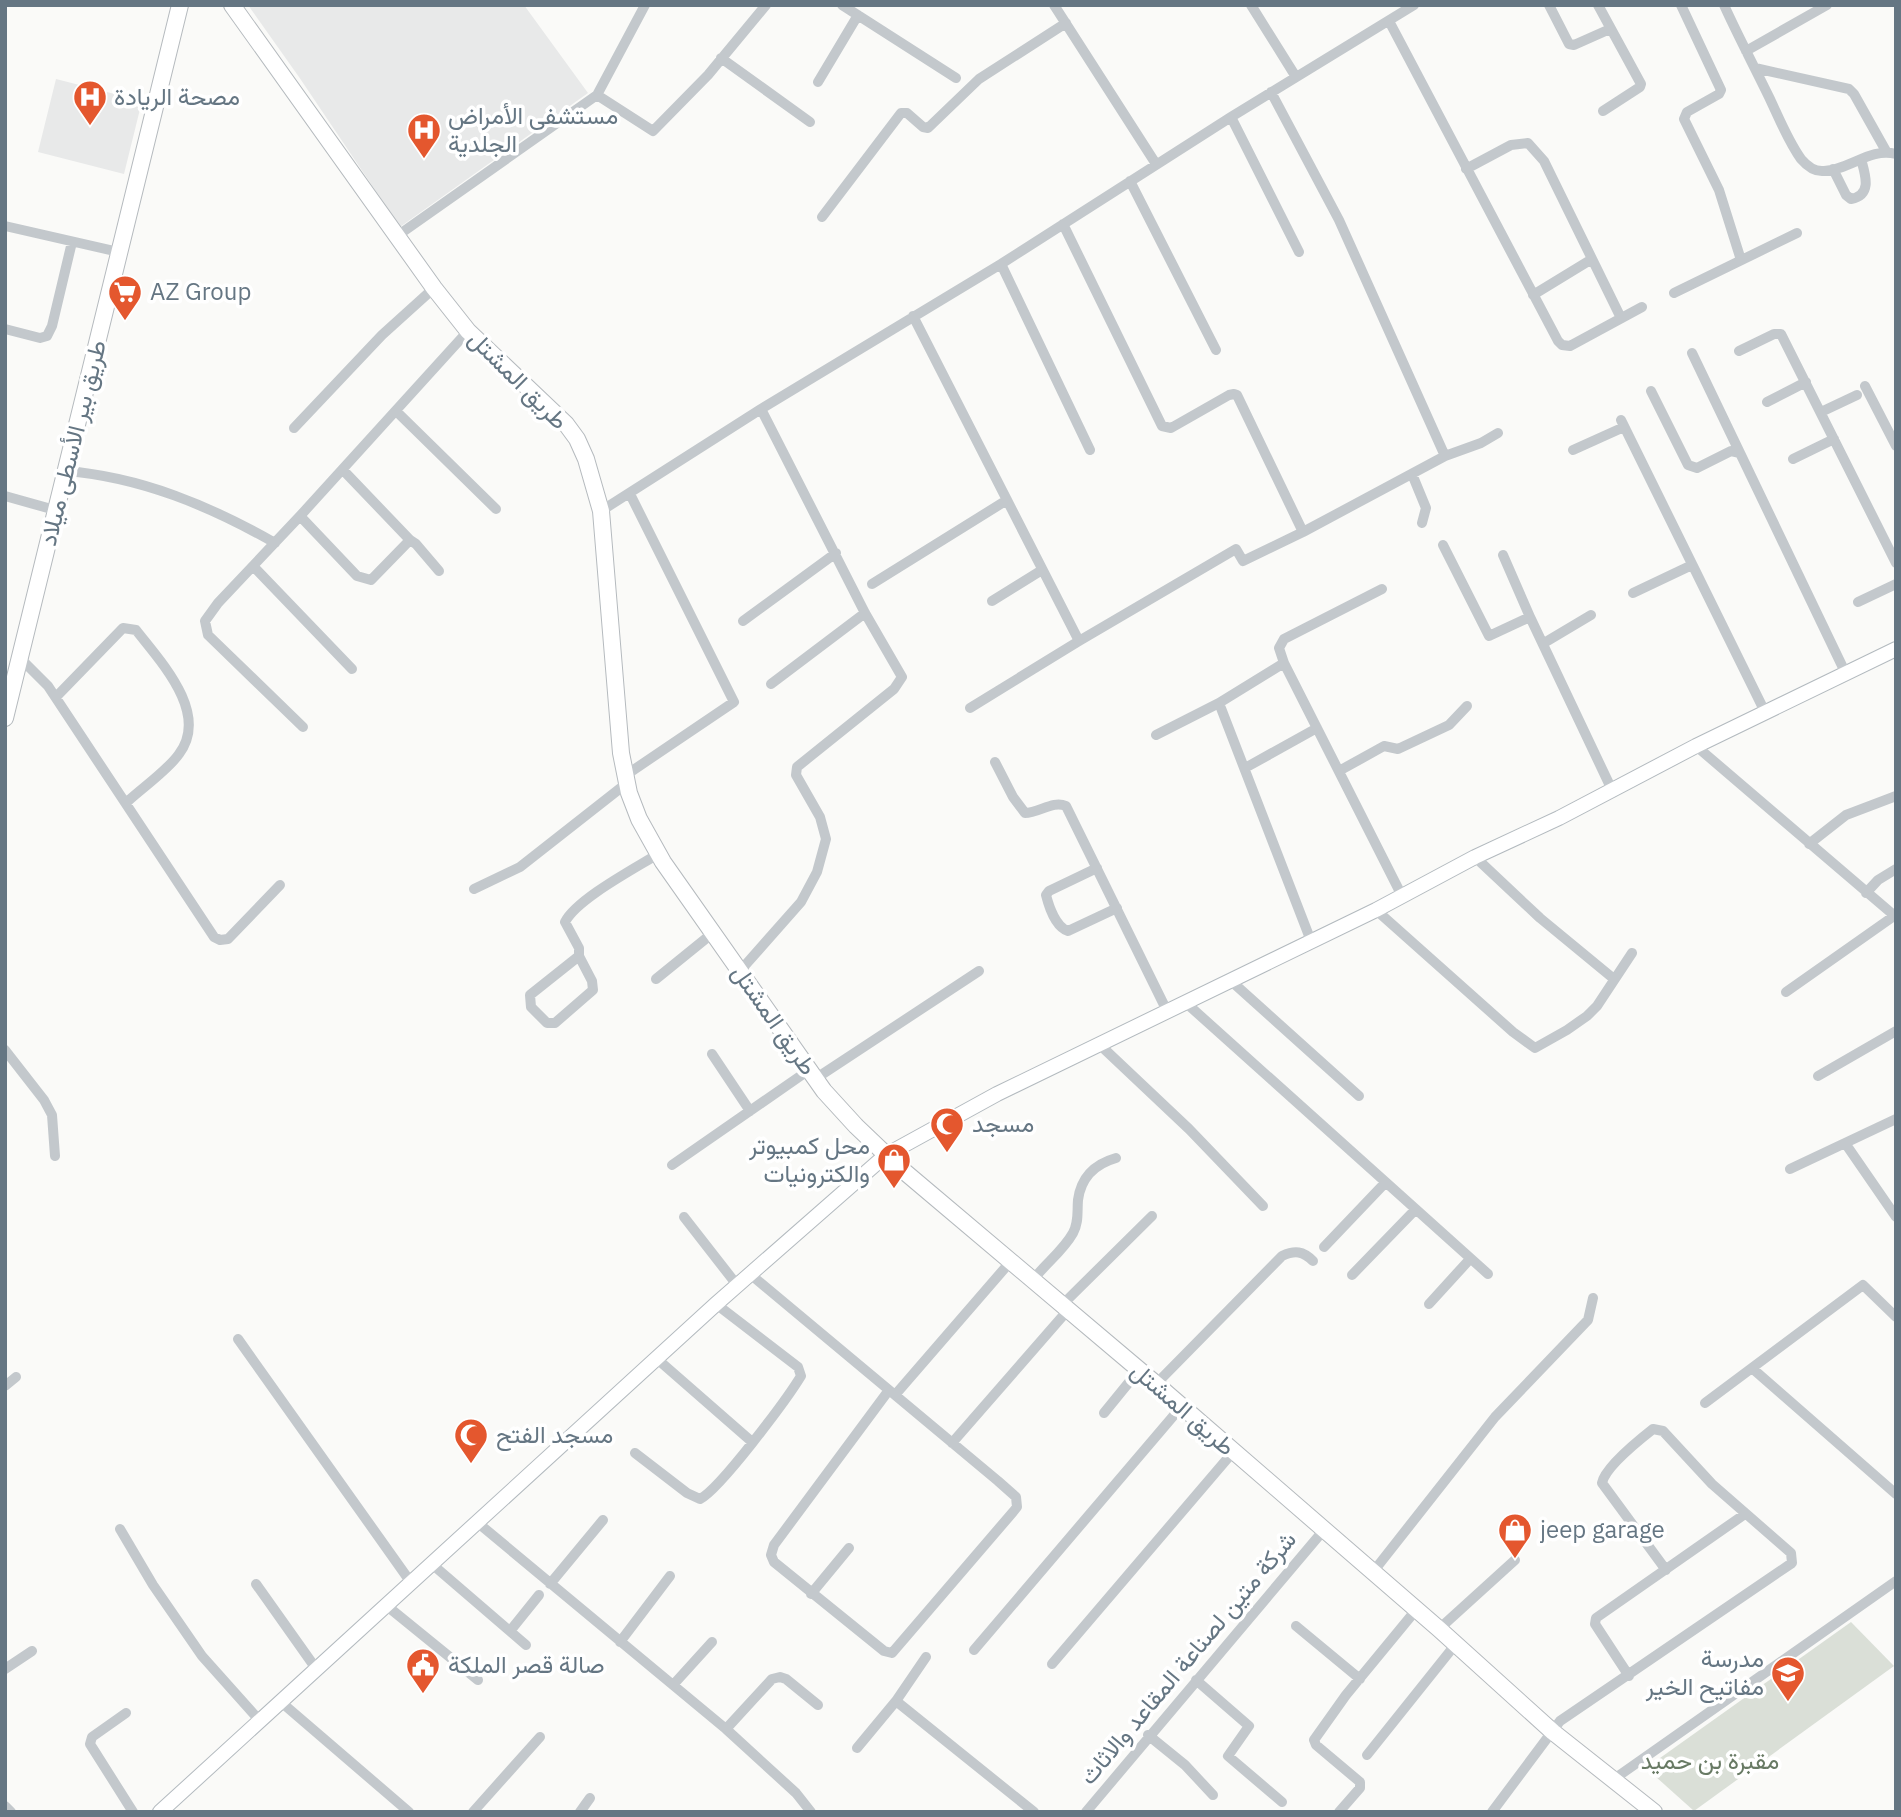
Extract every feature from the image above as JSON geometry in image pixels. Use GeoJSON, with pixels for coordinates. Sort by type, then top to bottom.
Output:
{"type":"FeatureCollection","features":[{"type":"Feature","properties":{"kind":"main road","name":"طريق بير الأسطى ميلاد"},"geometry":{"type":"LineString","coordinates":[[5,718],[180,5]]}},
{"type":"Feature","properties":{"kind":"main road","name":"طريق المشتل"},"geometry":{"type":"LineString","coordinates":[[232,5],[434,288],[468,331],[566,424],[577,439],[586,459],[601,511],[621,753],[639,819],[658,854],[812,1075],[839,1109],[886,1155],[1156,1384],[1439,1629],[1553,1732],[1654,1812]]}},
{"type":"Feature","properties":{"kind":"main road"},"geometry":{"type":"LineString","coordinates":[[165,1810],[656,1358],[886,1155],[986,1100],[1376,910],[1696,746],[1896,649]]}},
{"type":"Feature","properties":{"kind":"street"},"geometry":{"type":"LineString","coordinates":[[397,236],[597,95],[645,5]]}},
{"type":"Feature","properties":{"kind":"street"},"geometry":{"type":"LineString","coordinates":[[597,95],[653,131],[722,58],[766,5]]}},
{"type":"Feature","properties":{"kind":"street"},"geometry":{"type":"LineString","coordinates":[[842,5],[956,78]]}},
{"type":"Feature","properties":{"kind":"street"},"geometry":{"type":"LineString","coordinates":[[1054,5],[1156,164]]}},
{"type":"Feature","properties":{"kind":"street"},"geometry":{"type":"LineString","coordinates":[[1251,5],[1296,77]]}},
{"type":"Feature","properties":{"kind":"street"},"geometry":{"type":"LineString","coordinates":[[601,511],[761,409],[1001,264],[1230,117],[1389,21],[1398,9],[1414,5]]}},
{"type":"Feature","properties":{"kind":"street"},"geometry":{"type":"LineString","coordinates":[[1549,5],[1569,44],[1574,45],[1610,29]]}},
{"type":"Feature","properties":{"kind":"street"},"geometry":{"type":"LineString","coordinates":[[1598,5],[1641,84],[1602,111]]}},
{"type":"Feature","properties":{"kind":"street"},"geometry":{"type":"LineString","coordinates":[[1681,5],[1721,90],[1719,94],[1687,112],[1684,119],[1719,190],[1741,261]]}},
{"type":"Feature","properties":{"kind":"street"},"geometry":{"type":"LineString","coordinates":[[1724,5],[1746,51],[1802,160],[1822,172],[1891,152],[1849,89],[1755,68]]}},
{"type":"Feature","properties":{"kind":"street"},"geometry":{"type":"LineString","coordinates":[[1746,51],[1827,5]]}},
{"type":"Feature","properties":{"kind":"street"},"geometry":{"type":"LineString","coordinates":[[818,82],[858,15]]}},
{"type":"Feature","properties":{"kind":"street"},"geometry":{"type":"LineString","coordinates":[[1389,21],[1562,345],[1570,346],[1642,307]]}},
{"type":"Feature","properties":{"kind":"street"},"geometry":{"type":"LineString","coordinates":[[822,217],[901,113],[907,113],[928,128],[979,79],[1066,23]]}},
{"type":"Feature","properties":{"kind":"street"},"geometry":{"type":"LineString","coordinates":[[722,58],[810,122]]}},
{"type":"Feature","properties":{"kind":"street"},"geometry":{"type":"LineString","coordinates":[[1271,92],[1339,220],[1445,456]]}},
{"type":"Feature","properties":{"kind":"street"},"geometry":{"type":"LineString","coordinates":[[1230,117],[1299,252]]}},
{"type":"Feature","properties":{"kind":"street"},"geometry":{"type":"LineString","coordinates":[[1466,169],[1511,145],[1528,143],[1544,161],[1621,318]]}},
{"type":"Feature","properties":{"kind":"street"},"geometry":{"type":"LineString","coordinates":[[1833,169],[1846,195],[1851,199],[1857,197],[1864,191],[1867,181],[1861,159]]}},
{"type":"Feature","properties":{"kind":"street"},"geometry":{"type":"LineString","coordinates":[[1130,181],[1216,350]]}},
{"type":"Feature","properties":{"kind":"street"},"geometry":{"type":"LineString","coordinates":[[1063,224],[1163,426],[1171,428],[1229,395],[1237,396],[1303,532]]}},
{"type":"Feature","properties":{"kind":"street"},"geometry":{"type":"LineString","coordinates":[[5,226],[119,252]]}},
{"type":"Feature","properties":{"kind":"street"},"geometry":{"type":"LineString","coordinates":[[1674,293],[1797,233]]}},
{"type":"Feature","properties":{"kind":"street"},"geometry":{"type":"LineString","coordinates":[[5,329],[40,338],[47,336],[55,315],[72,242]]}},
{"type":"Feature","properties":{"kind":"street"},"geometry":{"type":"LineString","coordinates":[[1533,295],[1592,259]]}},
{"type":"Feature","properties":{"kind":"street"},"geometry":{"type":"LineString","coordinates":[[1001,264],[1090,450]]}},
{"type":"Feature","properties":{"kind":"street"},"geometry":{"type":"LineString","coordinates":[[294,428],[382,335],[434,288]]}},
{"type":"Feature","properties":{"kind":"street"},"geometry":{"type":"LineString","coordinates":[[913,316],[1079,641]]}},
{"type":"Feature","properties":{"kind":"street"},"geometry":{"type":"LineString","coordinates":[[303,727],[208,635],[205,621],[218,603],[468,331]]}},
{"type":"Feature","properties":{"kind":"street"},"geometry":{"type":"LineString","coordinates":[[1740,351],[1774,334],[1781,334],[1896,563]]}},
{"type":"Feature","properties":{"kind":"street"},"geometry":{"type":"LineString","coordinates":[[1692,353],[1846,674]]}},
{"type":"Feature","properties":{"kind":"street"},"geometry":{"type":"LineString","coordinates":[[1767,402],[1806,382]]}},
{"type":"Feature","properties":{"kind":"street"},"geometry":{"type":"LineString","coordinates":[[1865,386],[1896,446]]}},
{"type":"Feature","properties":{"kind":"street"},"geometry":{"type":"LineString","coordinates":[[1651,391],[1688,465],[1697,468],[1731,451],[1740,453]]}},
{"type":"Feature","properties":{"kind":"street"},"geometry":{"type":"LineString","coordinates":[[1821,412],[1857,395]]}},
{"type":"Feature","properties":{"kind":"street"},"geometry":{"type":"LineString","coordinates":[[740,971],[801,902],[817,872],[826,839],[820,817],[796,775],[797,767],[900,682],[900,672],[865,613],[761,409]]}},
{"type":"Feature","properties":{"kind":"street"},"geometry":{"type":"LineString","coordinates":[[396,411],[496,509]]}},
{"type":"Feature","properties":{"kind":"street"},"geometry":{"type":"LineString","coordinates":[[1573,450],[1622,423],[1766,714]]}},
{"type":"Feature","properties":{"kind":"street"},"geometry":{"type":"LineString","coordinates":[[970,708],[1236,549],[1243,561],[1445,456],[1481,443],[1498,433]]}},
{"type":"Feature","properties":{"kind":"street"},"geometry":{"type":"LineString","coordinates":[[1793,459],[1834,439]]}},
{"type":"Feature","properties":{"kind":"street"},"geometry":{"type":"LineString","coordinates":[[343,470],[439,571]]}},
{"type":"Feature","properties":{"kind":"street"},"geometry":{"type":"LineString","coordinates":[[66,471],[101,475],[158,490],[217,513],[275,543]]}},
{"type":"Feature","properties":{"kind":"street"},"geometry":{"type":"LineString","coordinates":[[1412,474],[1426,508],[1422,523]]}},
{"type":"Feature","properties":{"kind":"street"},"geometry":{"type":"LineString","coordinates":[[474,889],[520,867],[626,779],[734,702],[630,494]]}},
{"type":"Feature","properties":{"kind":"street"},"geometry":{"type":"LineString","coordinates":[[5,496],[55,510]]}},
{"type":"Feature","properties":{"kind":"street"},"geometry":{"type":"LineString","coordinates":[[872,584],[1007,500]]}},
{"type":"Feature","properties":{"kind":"street"},"geometry":{"type":"LineString","coordinates":[[300,516],[357,576],[365,580],[371,580],[410,541]]}},
{"type":"Feature","properties":{"kind":"street"},"geometry":{"type":"LineString","coordinates":[[1443,545],[1489,636],[1530,617]]}},
{"type":"Feature","properties":{"kind":"street"},"geometry":{"type":"LineString","coordinates":[[743,621],[836,552]]}},
{"type":"Feature","properties":{"kind":"street"},"geometry":{"type":"LineString","coordinates":[[1503,555],[1612,790]]}},
{"type":"Feature","properties":{"kind":"street"},"geometry":{"type":"LineString","coordinates":[[1633,593],[1692,565]]}},
{"type":"Feature","properties":{"kind":"street"},"geometry":{"type":"LineString","coordinates":[[253,566],[352,669]]}},
{"type":"Feature","properties":{"kind":"street"},"geometry":{"type":"LineString","coordinates":[[992,601],[1042,570]]}},
{"type":"Feature","properties":{"kind":"street"},"geometry":{"type":"LineString","coordinates":[[1858,602],[1896,584]]}},
{"type":"Feature","properties":{"kind":"street"},"geometry":{"type":"LineString","coordinates":[[1382,589],[1284,639],[1279,648],[1284,663],[1402,896]]}},
{"type":"Feature","properties":{"kind":"street"},"geometry":{"type":"LineString","coordinates":[[772,684],[865,613]]}},
{"type":"Feature","properties":{"kind":"street"},"geometry":{"type":"LineString","coordinates":[[1544,643],[1591,615]]}},
{"type":"Feature","properties":{"kind":"street"},"geometry":{"type":"LineString","coordinates":[[56,697],[123,628],[136,630],[180,688],[189,734],[179,754],[127,802]]}},
{"type":"Feature","properties":{"kind":"street"},"geometry":{"type":"LineString","coordinates":[[21,659],[35,671],[56,697],[214,937],[220,940],[228,939],[280,885]]}},
{"type":"Feature","properties":{"kind":"street"},"geometry":{"type":"LineString","coordinates":[[1156,735],[1219,703],[1284,663]]}},
{"type":"Feature","properties":{"kind":"street"},"geometry":{"type":"LineString","coordinates":[[1219,703],[1311,941]]}},
{"type":"Feature","properties":{"kind":"street"},"geometry":{"type":"LineString","coordinates":[[1339,771],[1384,747],[1398,748],[1449,725],[1467,706]]}},
{"type":"Feature","properties":{"kind":"street"},"geometry":{"type":"LineString","coordinates":[[1245,768],[1317,728]]}},
{"type":"Feature","properties":{"kind":"street"},"geometry":{"type":"LineString","coordinates":[[1696,746],[1895,917],[1786,992]]}},
{"type":"Feature","properties":{"kind":"street"},"geometry":{"type":"LineString","coordinates":[[995,762],[1025,813],[1054,805],[1066,806],[1167,1011]]}},
{"type":"Feature","properties":{"kind":"street"},"geometry":{"type":"LineString","coordinates":[[1809,844],[1846,815],[1896,796]]}},
{"type":"Feature","properties":{"kind":"street"},"geometry":{"type":"LineString","coordinates":[[579,956],[530,995],[531,1007],[547,1023],[555,1023],[593,990],[592,981],[579,956],[579,948],[565,922],[569,915],[658,854]]}},
{"type":"Feature","properties":{"kind":"street"},"geometry":{"type":"LineString","coordinates":[[1475,857],[1540,918],[1614,979]]}},
{"type":"Feature","properties":{"kind":"street"},"geometry":{"type":"LineString","coordinates":[[1097,868],[1049,891],[1046,895],[1059,925],[1068,931],[1117,908]]}},
{"type":"Feature","properties":{"kind":"street"},"geometry":{"type":"LineString","coordinates":[[1867,893],[1878,880],[1896,869]]}},
{"type":"Feature","properties":{"kind":"street"},"geometry":{"type":"LineString","coordinates":[[1376,910],[1513,1032],[1535,1048],[1587,1016],[1597,1006],[1632,953]]}},
{"type":"Feature","properties":{"kind":"street"},"geometry":{"type":"LineString","coordinates":[[656,979],[714,932]]}},
{"type":"Feature","properties":{"kind":"street"},"geometry":{"type":"LineString","coordinates":[[672,1165],[750,1111],[979,971]]}},
{"type":"Feature","properties":{"kind":"street"},"geometry":{"type":"LineString","coordinates":[[1230,980],[1359,1096]]}},
{"type":"Feature","properties":{"kind":"street"},"geometry":{"type":"LineString","coordinates":[[1185,1002],[1488,1274]]}},
{"type":"Feature","properties":{"kind":"street"},"geometry":{"type":"LineString","coordinates":[[1818,1076],[1896,1031]]}},
{"type":"Feature","properties":{"kind":"street"},"geometry":{"type":"LineString","coordinates":[[1099,1044],[1189,1129],[1263,1206]]}},
{"type":"Feature","properties":{"kind":"street"},"geometry":{"type":"LineString","coordinates":[[5,1050],[44,1100],[52,1115],[55,1156]]}},
{"type":"Feature","properties":{"kind":"street"},"geometry":{"type":"LineString","coordinates":[[712,1054],[750,1111]]}},
{"type":"Feature","properties":{"kind":"street"},"geometry":{"type":"LineString","coordinates":[[1790,1169],[1896,1119]]}},
{"type":"Feature","properties":{"kind":"street"},"geometry":{"type":"LineString","coordinates":[[1845,1143],[1896,1217]]}},
{"type":"Feature","properties":{"kind":"street"},"geometry":{"type":"LineString","coordinates":[[1032,1280],[1074,1232],[1078,1199],[1087,1175],[1100,1163],[1116,1158]]}},
{"type":"Feature","properties":{"kind":"street"},"geometry":{"type":"LineString","coordinates":[[1324,1247],[1385,1184]]}},
{"type":"Feature","properties":{"kind":"street"},"geometry":{"type":"LineString","coordinates":[[1352,1275],[1415,1210]]}},
{"type":"Feature","properties":{"kind":"street"},"geometry":{"type":"LineString","coordinates":[[952,1443],[1065,1307],[1152,1216]]}},
{"type":"Feature","properties":{"kind":"street"},"geometry":{"type":"LineString","coordinates":[[684,1217],[737,1285]]}},
{"type":"Feature","properties":{"kind":"street"},"geometry":{"type":"LineString","coordinates":[[1156,1384],[1282,1256],[1299,1252],[1313,1261]]}},
{"type":"Feature","properties":{"kind":"street"},"geometry":{"type":"LineString","coordinates":[[1429,1304],[1470,1259]]}},
{"type":"Feature","properties":{"kind":"street"},"geometry":{"type":"LineString","coordinates":[[750,1274],[892,1393],[952,1443],[1013,1493],[1016,1497],[1017,1507],[892,1653],[884,1651],[811,1594],[774,1562],[772,1550],[822,1478],[892,1393],[1011,1261]]}},
{"type":"Feature","properties":{"kind":"street"},"geometry":{"type":"LineString","coordinates":[[1705,1403],[1863,1285],[1895,1316]]}},
{"type":"Feature","properties":{"kind":"street"},"geometry":{"type":"LineString","coordinates":[[1373,1572],[1496,1417],[1588,1320],[1592,1298]]}},
{"type":"Feature","properties":{"kind":"street"},"geometry":{"type":"LineString","coordinates":[[635,1453],[687,1493],[700,1499],[710,1492],[798,1381],[800,1370],[716,1304]]}},
{"type":"Feature","properties":{"kind":"street"},"geometry":{"type":"LineString","coordinates":[[238,1339],[412,1584]]}},
{"type":"Feature","properties":{"kind":"street"},"geometry":{"type":"LineString","coordinates":[[656,1358],[751,1441]]}},
{"type":"Feature","properties":{"kind":"street"},"geometry":{"type":"LineString","coordinates":[[1753,1369],[1896,1494]]}},
{"type":"Feature","properties":{"kind":"street"},"geometry":{"type":"LineString","coordinates":[[1104,1413],[1139,1370]]}},
{"type":"Feature","properties":{"kind":"street"},"geometry":{"type":"LineString","coordinates":[[5,1385],[16,1377]]}},
{"type":"Feature","properties":{"kind":"street"},"geometry":{"type":"LineString","coordinates":[[974,1650],[1181,1407]]}},
{"type":"Feature","properties":{"kind":"street"},"geometry":{"type":"LineString","coordinates":[[1492,1812],[1560,1721],[1629,1676],[1792,1563],[1794,1559],[1791,1553],[1712,1484],[1663,1431],[1653,1429],[1611,1467],[1602,1483],[1666,1570]]}},
{"type":"Feature","properties":{"kind":"street"},"geometry":{"type":"LineString","coordinates":[[1052,1664],[1233,1452]]}},
{"type":"Feature","properties":{"kind":"street"},"geometry":{"type":"LineString","coordinates":[[1629,1676],[1594,1620],[1745,1514]]}},
{"type":"Feature","properties":{"kind":"street"},"geometry":{"type":"LineString","coordinates":[[551,1584],[603,1520]]}},
{"type":"Feature","properties":{"kind":"street"},"geometry":{"type":"LineString","coordinates":[[478,1523],[726,1730],[796,1793],[811,1812]]}},
{"type":"Feature","properties":{"kind":"street"},"geometry":{"type":"LineString","coordinates":[[120,1529],[153,1586],[202,1656],[260,1721]]}},
{"type":"Feature","properties":{"kind":"street","name":"شركة متين لصناعة المقاعد والاثاث"},"geometry":{"type":"LineString","coordinates":[[1086,1812],[1148,1735],[1323,1531]]}},
{"type":"Feature","properties":{"kind":"street"},"geometry":{"type":"LineString","coordinates":[[811,1594],[849,1548]]}},
{"type":"Feature","properties":{"kind":"street"},"geometry":{"type":"LineString","coordinates":[[1439,1629],[1515,1560]]}},
{"type":"Feature","properties":{"kind":"street"},"geometry":{"type":"LineString","coordinates":[[433,1564],[526,1645]]}},
{"type":"Feature","properties":{"kind":"street"},"geometry":{"type":"LineString","coordinates":[[620,1642],[670,1576]]}},
{"type":"Feature","properties":{"kind":"street"},"geometry":{"type":"LineString","coordinates":[[1614,1779],[1896,1581]]}},
{"type":"Feature","properties":{"kind":"street"},"geometry":{"type":"LineString","coordinates":[[257,1584],[317,1670]]}},
{"type":"Feature","properties":{"kind":"street"},"geometry":{"type":"LineString","coordinates":[[510,1631],[539,1595]]}},
{"type":"Feature","properties":{"kind":"street"},"geometry":{"type":"LineString","coordinates":[[387,1606],[478,1680]]}},
{"type":"Feature","properties":{"kind":"street"},"geometry":{"type":"LineString","coordinates":[[1339,1812],[1360,1788],[1360,1782],[1316,1745],[1314,1740],[1416,1610]]}},
{"type":"Feature","properties":{"kind":"street"},"geometry":{"type":"LineString","coordinates":[[1296,1626],[1360,1679]]}},
{"type":"Feature","properties":{"kind":"street"},"geometry":{"type":"LineString","coordinates":[[673,1685],[712,1642]]}},
{"type":"Feature","properties":{"kind":"street"},"geometry":{"type":"LineString","coordinates":[[1367,1755],[1455,1645]]}},
{"type":"Feature","properties":{"kind":"street"},"geometry":{"type":"LineString","coordinates":[[5,1669],[32,1651]]}},
{"type":"Feature","properties":{"kind":"street"},"geometry":{"type":"LineString","coordinates":[[857,1748],[896,1701],[926,1657]]}},
{"type":"Feature","properties":{"kind":"street"},"geometry":{"type":"LineString","coordinates":[[726,1730],[772,1679],[786,1679],[818,1706]]}},
{"type":"Feature","properties":{"kind":"street"},"geometry":{"type":"LineString","coordinates":[[1196,1680],[1248,1726],[1228,1756],[1282,1802]]}},
{"type":"Feature","properties":{"kind":"street"},"geometry":{"type":"LineString","coordinates":[[896,1701],[1034,1812]]}},
{"type":"Feature","properties":{"kind":"street"},"geometry":{"type":"LineString","coordinates":[[281,1702],[409,1812]]}},
{"type":"Feature","properties":{"kind":"street"},"geometry":{"type":"LineString","coordinates":[[126,1713],[92,1737],[90,1744],[133,1812]]}},
{"type":"Feature","properties":{"kind":"street"},"geometry":{"type":"LineString","coordinates":[[1148,1735],[1185,1765],[1213,1795]]}},
{"type":"Feature","properties":{"kind":"street"},"geometry":{"type":"LineString","coordinates":[[473,1812],[540,1737]]}},
{"type":"Feature","properties":{"kind":"street"},"geometry":{"type":"LineString","coordinates":[[580,1812],[590,1798]]}},
{"type":"Feature","properties":{"kind":"street"},"geometry":{"type":"LineString","coordinates":[[5,1806],[11,1812]]}},
{"type":"Feature","properties":{"kind":"shaded area","name":"مستشفى الأمراض الجلدية"},"geometry":{"type":"Polygon","coordinates":[[[248,5],[524,5],[588,93],[400,227],[248,5]]]}},
{"type":"Feature","properties":{"kind":"shaded area","name":"مصحة الريادة"},"geometry":{"type":"Polygon","coordinates":[[[56,79],[142,101],[124,174],[38,152],[56,79]]]}},
{"type":"Feature","properties":{"kind":"green space","name":"مقبرة بن حميد"},"geometry":{"type":"Polygon","coordinates":[[[1851,1622],[1894,1666],[1694,1811],[1646,1768],[1851,1622]]]}},
{"type":"Feature","properties":{"kind":"place","name":"مصحة الريادة"},"geometry":{"type":"Point","coordinates":[90,127]}},
{"type":"Feature","properties":{"kind":"place","name":"مستشفى الأمراض الجلدية"},"geometry":{"type":"Point","coordinates":[424,160]}},
{"type":"Feature","properties":{"kind":"place","name":"AZ Group"},"geometry":{"type":"Point","coordinates":[125,322]}},
{"type":"Feature","properties":{"kind":"place","name":"مسجد"},"geometry":{"type":"Point","coordinates":[947,1154]}},
{"type":"Feature","properties":{"kind":"place","name":"محل كمبيوتر والكترونيات"},"geometry":{"type":"Point","coordinates":[894,1190]}},
{"type":"Feature","properties":{"kind":"place","name":"مسجد الفتح"},"geometry":{"type":"Point","coordinates":[471,1465]}},
{"type":"Feature","properties":{"kind":"place","name":"jeep garage"},"geometry":{"type":"Point","coordinates":[1515,1560]}},
{"type":"Feature","properties":{"kind":"place","name":"صالة قصر الملكة"},"geometry":{"type":"Point","coordinates":[423,1695]}},
{"type":"Feature","properties":{"kind":"place","name":"مدرسة مفاتيح الخير"},"geometry":{"type":"Point","coordinates":[1788,1703]}}]}
